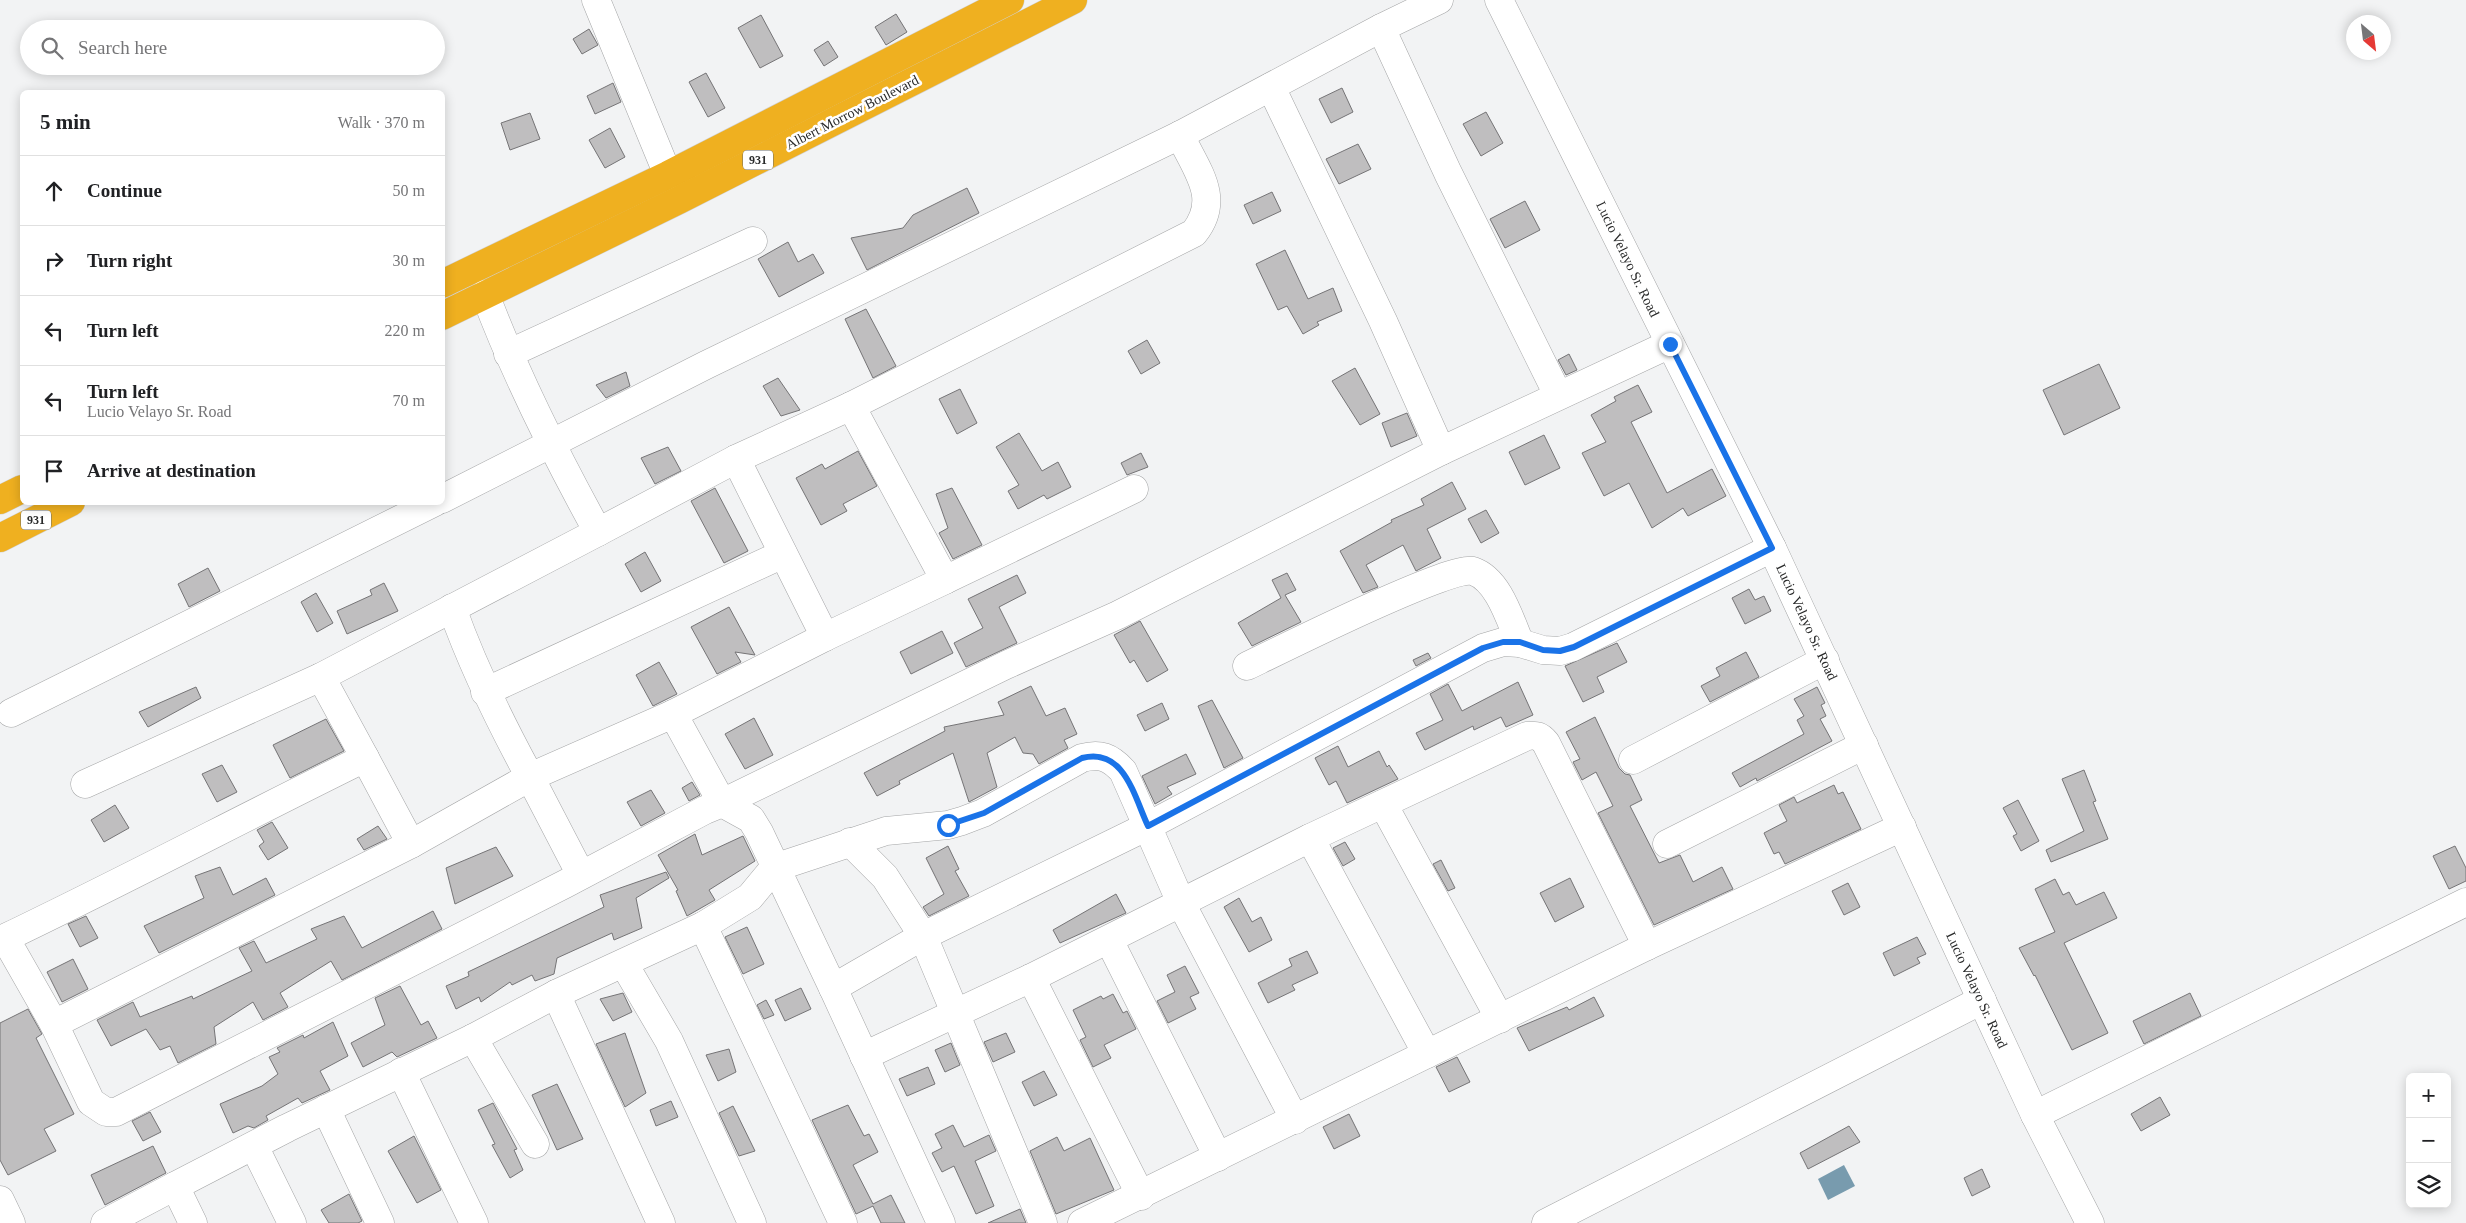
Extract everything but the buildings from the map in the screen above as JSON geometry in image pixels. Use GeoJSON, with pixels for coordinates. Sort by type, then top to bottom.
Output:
{"type":"FeatureCollection","features":[{"type":"Feature","properties":{"kind":"highway","name":"Albert Morrow Boulevard"},"geometry":{"type":"LineString","coordinates":[[445,283],[668,175],[1010,0]]}},
{"type":"Feature","properties":{"kind":"highway","name":"Albert Morrow Boulevard"},"geometry":{"type":"LineString","coordinates":[[445,314],[679,200],[1072,0]]}},
{"type":"Feature","properties":{"kind":"highway","name":"931"},"geometry":{"type":"LineString","coordinates":[[0,500],[20,490]]}},
{"type":"Feature","properties":{"kind":"highway","name":"931"},"geometry":{"type":"LineString","coordinates":[[0,538],[66,505]]}},
{"type":"Feature","properties":{"kind":"street"},"geometry":{"type":"LineString","coordinates":[[596,0],[668,175]]}},
{"type":"Feature","properties":{"kind":"street"},"geometry":{"type":"LineString","coordinates":[[445,498],[706,366],[1180,135],[1348,44],[1439,0]]}},
{"type":"Feature","properties":{"kind":"street","name":"Lucio Velayo Sr. Road"},"geometry":{"type":"LineString","coordinates":[[1500,0],[1772,548],[2035,1115],[2090,1223]]}},
{"type":"Feature","properties":{"kind":"street"},"geometry":{"type":"LineString","coordinates":[[1381,28],[1436,148],[1558,395]]}},
{"type":"Feature","properties":{"kind":"street"},"geometry":{"type":"LineString","coordinates":[[1270,87],[1383,321],[1441,451]]}},
{"type":"Feature","properties":{"kind":"street"},"geometry":{"type":"LineString","coordinates":[[85,784],[321,677],[736,459],[850,406],[1194,233],[1204,221],[1208,200],[1180,135]]}},
{"type":"Feature","properties":{"kind":"street"},"geometry":{"type":"LineString","coordinates":[[508,354],[753,241]]}},
{"type":"Feature","properties":{"kind":"street"},"geometry":{"type":"LineString","coordinates":[[485,294],[508,354],[550,446],[598,532]]}},
{"type":"Feature","properties":{"kind":"street"},"geometry":{"type":"LineString","coordinates":[[365,758],[226,826],[134,876],[3,939],[54,1024],[92,1102],[106,1112],[116,1112],[581,875],[704,810],[1006,665],[1118,615],[1441,451],[1670,344]]}},
{"type":"Feature","properties":{"kind":"street"},"geometry":{"type":"LineString","coordinates":[[850,406],[946,580]]}},
{"type":"Feature","properties":{"kind":"street"},"geometry":{"type":"LineString","coordinates":[[736,459],[825,637]]}},
{"type":"Feature","properties":{"kind":"street"},"geometry":{"type":"LineString","coordinates":[[54,1024],[411,844],[530,777],[673,714],[825,637],[1134,489]]}},
{"type":"Feature","properties":{"kind":"street"},"geometry":{"type":"LineString","coordinates":[[11,713],[429,505]]}},
{"type":"Feature","properties":{"kind":"street"},"geometry":{"type":"LineString","coordinates":[[833,988],[923,936],[1148,826],[1483,648],[1503,642],[1520,642],[1543,650],[1560,651],[1574,647],[1772,548]]}},
{"type":"Feature","properties":{"kind":"street"},"geometry":{"type":"LineString","coordinates":[[485,692],[783,554]]}},
{"type":"Feature","properties":{"kind":"street"},"geometry":{"type":"LineString","coordinates":[[1247,666],[1412,589],[1457,571],[1472,571],[1485,577],[1495,589],[1520,642]]}},
{"type":"Feature","properties":{"kind":"street"},"geometry":{"type":"LineString","coordinates":[[452,608],[485,692],[581,875]]}},
{"type":"Feature","properties":{"kind":"street"},"geometry":{"type":"LineString","coordinates":[[1633,760],[1824,660]]}},
{"type":"Feature","properties":{"kind":"street"},"geometry":{"type":"LineString","coordinates":[[321,677],[411,844]]}},
{"type":"Feature","properties":{"kind":"street"},"geometry":{"type":"LineString","coordinates":[[673,714],[722,803],[750,819],[759,832],[774,868],[833,988],[941,1223]]}},
{"type":"Feature","properties":{"kind":"street"},"geometry":{"type":"LineString","coordinates":[[864,1056],[1182,905],[1310,838],[1527,736],[1540,737],[1550,752],[1647,946]]}},
{"type":"Feature","properties":{"kind":"street"},"geometry":{"type":"LineString","coordinates":[[1667,844],[1864,745]]}},
{"type":"Feature","properties":{"kind":"street"},"geometry":{"type":"LineString","coordinates":[[105,1223],[326,1109],[473,1038],[556,994],[703,926],[750,897],[774,868],[886,831],[948,825],[962,821],[984,813],[1082,758],[1095,754],[1107,757],[1123,771],[1182,905],[1295,1120]]}},
{"type":"Feature","properties":{"kind":"street"},"geometry":{"type":"LineString","coordinates":[[1384,804],[1500,1019]]}},
{"type":"Feature","properties":{"kind":"street"},"geometry":{"type":"LineString","coordinates":[[1082,1223],[1141,1196],[1647,946],[1902,827]]}},
{"type":"Feature","properties":{"kind":"street"},"geometry":{"type":"LineString","coordinates":[[1310,838],[1427,1054]]}},
{"type":"Feature","properties":{"kind":"street"},"geometry":{"type":"LineString","coordinates":[[850,842],[885,877],[923,936],[1043,1223]]}},
{"type":"Feature","properties":{"kind":"street"},"geometry":{"type":"LineString","coordinates":[[2035,1115],[2466,902]]}},
{"type":"Feature","properties":{"kind":"street"},"geometry":{"type":"LineString","coordinates":[[703,926],[843,1223]]}},
{"type":"Feature","properties":{"kind":"street"},"geometry":{"type":"LineString","coordinates":[[1109,940],[1218,1157]]}},
{"type":"Feature","properties":{"kind":"street"},"geometry":{"type":"LineString","coordinates":[[624,964],[670,1041],[752,1223]]}},
{"type":"Feature","properties":{"kind":"street"},"geometry":{"type":"LineString","coordinates":[[1031,978],[1141,1196]]}},
{"type":"Feature","properties":{"kind":"street"},"geometry":{"type":"LineString","coordinates":[[556,994],[661,1223]]}},
{"type":"Feature","properties":{"kind":"street"},"geometry":{"type":"LineString","coordinates":[[1546,1223],[1982,1000]]}},
{"type":"Feature","properties":{"kind":"street"},"geometry":{"type":"LineString","coordinates":[[473,1038],[535,1144]]}},
{"type":"Feature","properties":{"kind":"street"},"geometry":{"type":"LineString","coordinates":[[402,1072],[474,1223]]}},
{"type":"Feature","properties":{"kind":"street"},"geometry":{"type":"LineString","coordinates":[[326,1109],[380,1223]]}},
{"type":"Feature","properties":{"kind":"street"},"geometry":{"type":"LineString","coordinates":[[254,1146],[292,1223]]}},
{"type":"Feature","properties":{"kind":"street"},"geometry":{"type":"LineString","coordinates":[[175,1186],[193,1223]]}},
{"type":"Feature","properties":{"kind":"street"},"geometry":{"type":"LineString","coordinates":[[0,1200],[11,1223]]}},
{"type":"Feature","properties":{"kind":"water"},"geometry":{"type":"Polygon","coordinates":[[[1844,1165],[1855,1186],[1828,1200],[1818,1179],[1844,1165]]]}},
{"type":"Feature","properties":{"kind":"route"},"geometry":{"type":"LineString","coordinates":[[948,825],[984,813],[1082,758],[1095,754],[1107,757],[1123,771],[1148,826],[1483,648],[1503,642],[1520,642],[1543,650],[1560,651],[1574,647],[1772,548],[1670,344]]}}]}
